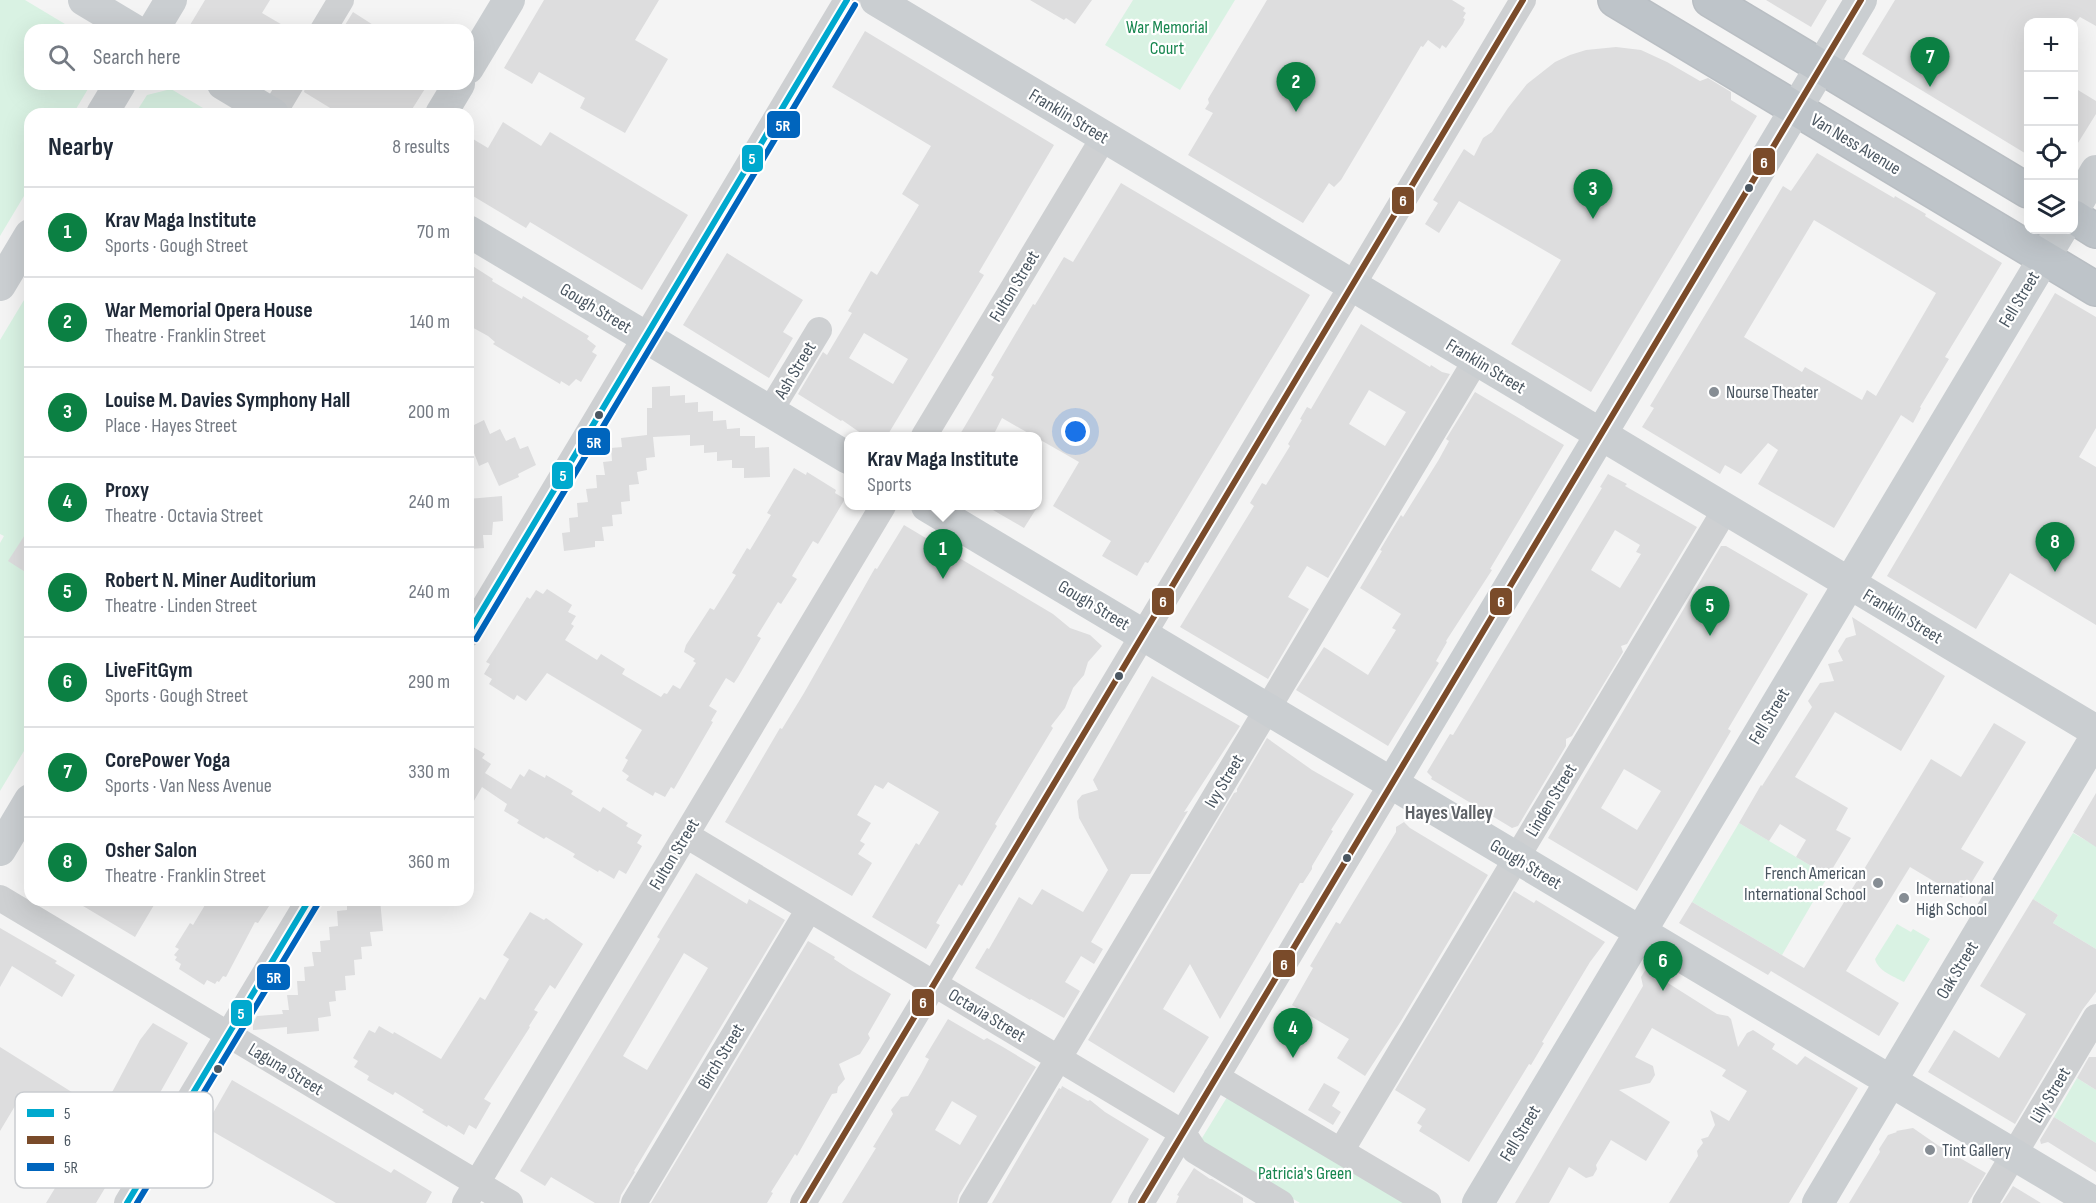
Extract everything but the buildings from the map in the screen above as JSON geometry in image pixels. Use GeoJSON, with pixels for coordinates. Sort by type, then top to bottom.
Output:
{"type":"FeatureCollection","features":[{"type":"Feature","properties":{"kind":"highway","name":"Van Ness Avenue"},"geometry":{"type":"LineString","coordinates":[[1615,0],[2096,289]]}},
{"type":"Feature","properties":{"kind":"highway"},"geometry":{"type":"LineString","coordinates":[[1710,0],[2024,189]]}},
{"type":"Feature","properties":{"kind":"highway"},"geometry":{"type":"LineString","coordinates":[[2078,220],[2096,231]]}},
{"type":"Feature","properties":{"kind":"main road"},"geometry":{"type":"LineString","coordinates":[[84,0],[124,24]]}},
{"type":"Feature","properties":{"kind":"main road"},"geometry":{"type":"LineString","coordinates":[[157,24],[171,0]]}},
{"type":"Feature","properties":{"kind":"main road"},"geometry":{"type":"LineString","coordinates":[[474,59],[509,0]]}},
{"type":"Feature","properties":{"kind":"main road","name":"Franklin Street"},"geometry":{"type":"LineString","coordinates":[[876,0],[2096,731]]}},
{"type":"Feature","properties":{"kind":"main road"},"geometry":{"type":"LineString","coordinates":[[1392,783],[1861,0]]}},
{"type":"Feature","properties":{"kind":"main road"},"geometry":{"type":"LineString","coordinates":[[106,108],[116,90]]}},
{"type":"Feature","properties":{"kind":"main road"},"geometry":{"type":"LineString","coordinates":[[233,90],[263,108]]}},
{"type":"Feature","properties":{"kind":"main road"},"geometry":{"type":"LineString","coordinates":[[445,108],[455,90]]}},
{"type":"Feature","properties":{"kind":"main road"},"geometry":{"type":"LineString","coordinates":[[2078,201],[2096,171]]}},
{"type":"Feature","properties":{"kind":"main road","name":"Fell Street"},"geometry":{"type":"LineString","coordinates":[[1478,1203],[2059,234]]}},
{"type":"Feature","properties":{"kind":"main road","name":"Gough Street"},"geometry":{"type":"LineString","coordinates":[[474,235],[844,455]]}},
{"type":"Feature","properties":{"kind":"main road"},"geometry":{"type":"LineString","coordinates":[[0,285],[24,245]]}},
{"type":"Feature","properties":{"kind":"main road","name":"Gough Street"},"geometry":{"type":"LineString","coordinates":[[934,510],[2095,1203]]}},
{"type":"Feature","properties":{"kind":"main road","name":"Oak Street"},"geometry":{"type":"LineString","coordinates":[[1818,1203],[2096,737]]}},
{"type":"Feature","properties":{"kind":"main road"},"geometry":{"type":"LineString","coordinates":[[0,850],[24,810]]}},
{"type":"Feature","properties":{"kind":"street"},"geometry":{"type":"LineString","coordinates":[[327,24],[341,0]]}},
{"type":"Feature","properties":{"kind":"street"},"geometry":{"type":"LineString","coordinates":[[474,624],[847,0]]}},
{"type":"Feature","properties":{"kind":"street"},"geometry":{"type":"LineString","coordinates":[[802,1203],[1523,0]]}},
{"type":"Feature","properties":{"kind":"street"},"geometry":{"type":"LineString","coordinates":[[277,108],[287,90]]}},
{"type":"Feature","properties":{"kind":"street","name":"Fulton Street"},"geometry":{"type":"LineString","coordinates":[[926,432],[1104,136]]}},
{"type":"Feature","properties":{"kind":"street","name":"Ash Street"},"geometry":{"type":"LineString","coordinates":[[770,411],[819,330]]}},
{"type":"Feature","properties":{"kind":"street","name":"Ivy Street"},"geometry":{"type":"LineString","coordinates":[[972,1203],[1476,360]]}},
{"type":"Feature","properties":{"kind":"street","name":"Fulton Street"},"geometry":{"type":"LineString","coordinates":[[471,1193],[882,510]]}},
{"type":"Feature","properties":{"kind":"street","name":"Linden Street"},"geometry":{"type":"LineString","coordinates":[[1341,1151],[1725,510]]}},
{"type":"Feature","properties":{"kind":"street"},"geometry":{"type":"LineString","coordinates":[[1141,1203],[1392,783]]}},
{"type":"Feature","properties":{"kind":"street","name":"Octavia Street"},"geometry":{"type":"LineString","coordinates":[[686,835],[1182,1133],[1195,1151],[1281,1203]]}},
{"type":"Feature","properties":{"kind":"street","name":"Laguna Street"},"geometry":{"type":"LineString","coordinates":[[0,898],[229,1034],[471,1193],[510,1203]]}},
{"type":"Feature","properties":{"kind":"street"},"geometry":{"type":"LineString","coordinates":[[194,1092],[305,906]]}},
{"type":"Feature","properties":{"kind":"street","name":"Birch Street"},"geometry":{"type":"LineString","coordinates":[[633,1203],[809,909]]}},
{"type":"Feature","properties":{"kind":"street","name":"Lily Street"},"geometry":{"type":"LineString","coordinates":[[1985,1203],[2096,1017]]}},
{"type":"Feature","properties":{"kind":"street"},"geometry":{"type":"LineString","coordinates":[[1216,1077],[1428,1203]]}},
{"type":"Feature","properties":{"kind":"street"},"geometry":{"type":"LineString","coordinates":[[128,1203],[137,1188]]}},
{"type":"Feature","properties":{"kind":"green space"},"geometry":{"type":"Polygon","coordinates":[[[0,0],[25,0],[65,24],[24,24],[24,90],[87,90],[77,108],[24,108],[24,196],[0,236],[0,0]]]}},
{"type":"Feature","properties":{"kind":"green space","name":"War Memorial Court"},"geometry":{"type":"Polygon","coordinates":[[[1133,0],[1235,0],[1180,90],[1105,45],[1133,0]]]}},
{"type":"Feature","properties":{"kind":"green space"},"geometry":{"type":"Polygon","coordinates":[[[173,90],[203,108],[139,108],[147,95],[173,90]]]}},
{"type":"Feature","properties":{"kind":"green space"},"geometry":{"type":"Polygon","coordinates":[[[24,300],[24,751],[0,791],[0,543],[4,536],[0,534],[0,340],[24,300]]]}},
{"type":"Feature","properties":{"kind":"green space"},"geometry":{"type":"Polygon","coordinates":[[[1739,823],[1828,876],[1782,955],[1692,902],[1739,823]]]}},
{"type":"Feature","properties":{"kind":"green space"},"geometry":{"type":"Polygon","coordinates":[[[2073,833],[2096,846],[2096,949],[2053,923],[2058,915],[2033,899],[2073,833]]]}},
{"type":"Feature","properties":{"kind":"green space"},"geometry":{"type":"Polygon","coordinates":[[[1897,924],[1911,932],[1913,929],[1930,939],[1904,982],[1883,970],[1875,959],[1897,924]]]}},
{"type":"Feature","properties":{"kind":"green space"},"geometry":{"type":"Polygon","coordinates":[[[2077,1078],[2096,1090],[2096,1143],[2054,1117],[2077,1078]]]}},
{"type":"Feature","properties":{"kind":"green space","name":"Patricia's Green"},"geometry":{"type":"Polygon","coordinates":[[[1229,1094],[1411,1203],[1300,1203],[1199,1143],[1229,1094]]]}},
{"type":"Feature","properties":{"kind":"transit line","name":"5"},"geometry":{"type":"LineString","coordinates":[[474,624],[847,0]]}},
{"type":"Feature","properties":{"kind":"transit line","name":"6"},"geometry":{"type":"LineString","coordinates":[[803,1203],[1523,0]]}},
{"type":"Feature","properties":{"kind":"transit line","name":"6"},"geometry":{"type":"LineString","coordinates":[[1141,1203],[1861,0]]}},
{"type":"Feature","properties":{"kind":"transit line","name":"5R"},"geometry":{"type":"LineString","coordinates":[[476,639],[855,5]]}},
{"type":"Feature","properties":{"kind":"transit line","name":"5"},"geometry":{"type":"LineString","coordinates":[[194,1092],[305,906]]}},
{"type":"Feature","properties":{"kind":"transit line","name":"5R"},"geometry":{"type":"LineString","coordinates":[[204,1092],[316,906]]}},
{"type":"Feature","properties":{"kind":"transit line","name":"5"},"geometry":{"type":"LineString","coordinates":[[127,1203],[136,1188]]}},
{"type":"Feature","properties":{"kind":"transit line","name":"5R"},"geometry":{"type":"LineString","coordinates":[[137,1203],[146,1188]]}},
{"type":"Feature","properties":{"kind":"place","name":"CorePower Yoga"},"geometry":{"type":"Point","coordinates":[1930,87]}},
{"type":"Feature","properties":{"kind":"place","name":"War Memorial Opera House"},"geometry":{"type":"Point","coordinates":[1296,112]}},
{"type":"Feature","properties":{"kind":"place","name":"Louise M. Davies Symphony Hall"},"geometry":{"type":"Point","coordinates":[1593,219]}},
{"type":"Feature","properties":{"kind":"place","name":"Nourse Theater"},"geometry":{"type":"Point","coordinates":[1714,392]}},
{"type":"Feature","properties":{"kind":"place","name":"Osher Salon"},"geometry":{"type":"Point","coordinates":[2055,572]}},
{"type":"Feature","properties":{"kind":"place","name":"Krav Maga Institute"},"geometry":{"type":"Point","coordinates":[943,579]}},
{"type":"Feature","properties":{"kind":"place","name":"Robert N. Miner Auditorium"},"geometry":{"type":"Point","coordinates":[1710,636]}},
{"type":"Feature","properties":{"kind":"place","name":"French American International School"},"geometry":{"type":"Point","coordinates":[1878,883]}},
{"type":"Feature","properties":{"kind":"place","name":"International High School"},"geometry":{"type":"Point","coordinates":[1904,898]}},
{"type":"Feature","properties":{"kind":"place","name":"LiveFitGym"},"geometry":{"type":"Point","coordinates":[1663,991]}},
{"type":"Feature","properties":{"kind":"place","name":"Proxy"},"geometry":{"type":"Point","coordinates":[1293,1058]}},
{"type":"Feature","properties":{"kind":"place","name":"Tint Gallery"},"geometry":{"type":"Point","coordinates":[1930,1150]}},
{"type":"Feature","properties":{"kind":"district","name":"Hayes Valley"},"geometry":{"type":"Point","coordinates":[1449,812]}}]}
